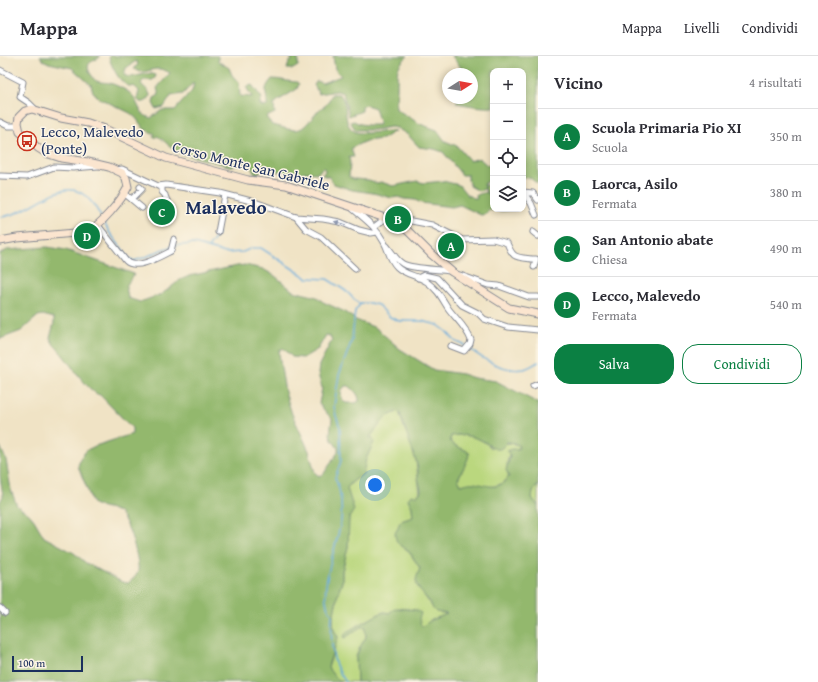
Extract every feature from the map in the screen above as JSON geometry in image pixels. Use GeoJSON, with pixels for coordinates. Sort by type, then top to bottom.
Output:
{"type":"FeatureCollection","features":[{"type":"Feature","properties":{"kind":"main road"},"geometry":{"type":"LineString","coordinates":[[0,241],[23,237],[84,232],[90,230],[107,214],[128,187],[128,181],[124,176],[115,170],[101,165],[61,158],[46,153],[20,132],[18,120],[23,112],[27,109],[35,109]]}},
{"type":"Feature","properties":{"kind":"main road","name":"Corso Monte San Gabriele"},"geometry":{"type":"LineString","coordinates":[[35,109],[54,116],[98,126],[166,158],[248,180],[283,184],[397,222],[451,271],[494,297],[509,308],[538,314]]}},
{"type":"Feature","properties":{"kind":"street"},"geometry":{"type":"LineString","coordinates":[[0,70],[23,82],[20,97],[35,109]]}},
{"type":"Feature","properties":{"kind":"street"},"geometry":{"type":"LineString","coordinates":[[0,122],[8,126],[18,126]]}},
{"type":"Feature","properties":{"kind":"street"},"geometry":{"type":"LineString","coordinates":[[0,176],[27,177],[54,167],[73,168],[101,165]]}},
{"type":"Feature","properties":{"kind":"street"},"geometry":{"type":"LineString","coordinates":[[115,170],[122,169],[140,176],[162,188],[166,201],[171,205],[173,210],[162,221]]}},
{"type":"Feature","properties":{"kind":"street"},"geometry":{"type":"LineString","coordinates":[[132,199],[142,189],[138,186],[146,180]]}},
{"type":"Feature","properties":{"kind":"street"},"geometry":{"type":"LineString","coordinates":[[158,186],[166,185],[225,195],[255,202],[296,217],[340,222],[371,233],[386,218]]}},
{"type":"Feature","properties":{"kind":"street"},"geometry":{"type":"LineString","coordinates":[[526,192],[533,193],[538,200]]}},
{"type":"Feature","properties":{"kind":"street"},"geometry":{"type":"LineString","coordinates":[[124,193],[142,208]]}},
{"type":"Feature","properties":{"kind":"street"},"geometry":{"type":"LineString","coordinates":[[218,232],[225,195]]}},
{"type":"Feature","properties":{"kind":"street"},"geometry":{"type":"LineString","coordinates":[[526,196],[531,203],[532,209],[536,216]]}},
{"type":"Feature","properties":{"kind":"street"},"geometry":{"type":"LineString","coordinates":[[347,205],[376,229],[385,243],[403,264],[414,267],[436,268],[451,271],[488,285],[499,286],[529,297],[538,298]]}},
{"type":"Feature","properties":{"kind":"street"},"geometry":{"type":"LineString","coordinates":[[296,217],[306,229],[321,237],[355,269]]}},
{"type":"Feature","properties":{"kind":"street"},"geometry":{"type":"LineString","coordinates":[[397,222],[401,219],[432,225],[462,240],[493,239],[507,243],[511,254],[514,256],[533,259],[534,267]]}},
{"type":"Feature","properties":{"kind":"street"},"geometry":{"type":"LineString","coordinates":[[97,224],[126,262],[131,265],[137,265],[155,259],[171,251],[173,241]]}},
{"type":"Feature","properties":{"kind":"street"},"geometry":{"type":"LineString","coordinates":[[533,232],[538,236]]}},
{"type":"Feature","properties":{"kind":"street"},"geometry":{"type":"LineString","coordinates":[[385,243],[390,258],[396,266],[404,273],[425,281],[440,294],[448,308],[468,331],[471,342]]}},
{"type":"Feature","properties":{"kind":"street"},"geometry":{"type":"LineString","coordinates":[[418,278],[424,275],[437,278],[462,305],[478,313],[484,319],[508,327],[538,330]]}},
{"type":"Feature","properties":{"kind":"street"},"geometry":{"type":"LineString","coordinates":[[451,346],[464,351],[471,342],[472,336],[469,329]]}},
{"type":"Feature","properties":{"kind":"street"},"geometry":{"type":"LineString","coordinates":[[0,608],[5,613]]}},
{"type":"Feature","properties":{"kind":"green space"},"geometry":{"type":"Polygon","coordinates":[[[40,56],[100,56],[91,62],[88,67],[94,79],[98,82],[108,83],[120,87],[128,92],[133,96],[143,114],[151,118],[162,110],[175,110],[192,91],[194,83],[183,94],[171,96],[164,107],[156,109],[153,103],[154,98],[159,95],[157,88],[170,73],[160,69],[143,72],[137,71],[134,69],[138,64],[136,61],[126,68],[124,75],[128,77],[147,74],[156,75],[153,80],[144,80],[141,83],[150,95],[146,101],[140,102],[137,99],[139,91],[134,87],[125,84],[120,79],[109,56],[218,56],[218,61],[229,68],[232,75],[239,83],[240,96],[252,97],[246,87],[252,85],[262,98],[260,105],[264,107],[267,106],[266,90],[272,79],[297,82],[299,84],[297,89],[276,102],[274,105],[275,113],[266,117],[272,125],[290,129],[297,130],[302,128],[320,108],[326,105],[332,94],[339,94],[344,102],[348,123],[354,131],[367,133],[395,131],[382,139],[366,141],[351,148],[354,157],[349,157],[349,177],[354,179],[369,180],[377,183],[381,182],[393,186],[417,181],[424,183],[443,181],[459,185],[467,195],[477,198],[476,195],[486,192],[485,189],[479,191],[470,186],[468,175],[462,175],[443,152],[419,147],[408,135],[397,128],[391,127],[373,130],[356,130],[350,122],[354,121],[369,125],[379,125],[375,108],[366,105],[362,106],[362,111],[349,116],[343,93],[337,91],[319,94],[314,85],[317,81],[322,83],[341,76],[335,69],[333,56],[408,56],[399,67],[398,71],[396,109],[420,124],[437,130],[445,141],[457,146],[470,161],[479,158],[488,166],[490,165],[490,180],[484,184],[487,194],[490,195],[490,210],[486,214],[481,215],[460,205],[452,207],[421,203],[415,200],[398,197],[392,198],[352,190],[334,184],[329,177],[322,175],[325,171],[324,168],[322,168],[318,173],[303,172],[301,174],[262,170],[258,174],[254,173],[251,167],[247,164],[241,163],[234,166],[229,166],[176,151],[175,152],[173,151],[174,148],[159,137],[153,137],[155,134],[144,129],[136,118],[130,113],[99,98],[93,92],[91,85],[72,68],[49,63],[43,60],[40,56]]]}},
{"type":"Feature","properties":{"kind":"green space"},"geometry":{"type":"Polygon","coordinates":[[[290,56],[300,56],[298,59],[298,66],[293,69],[287,69],[289,62],[292,61],[290,56]]]}},
{"type":"Feature","properties":{"kind":"green space"},"geometry":{"type":"Polygon","coordinates":[[[452,56],[538,56],[538,184],[530,178],[526,177],[526,68],[490,68],[490,107],[480,107],[464,104],[478,104],[478,68],[461,68],[452,56]]]}},
{"type":"Feature","properties":{"kind":"green space"},"geometry":{"type":"Polygon","coordinates":[[[490,184],[490,195],[487,194],[485,186],[490,184]]]}},
{"type":"Feature","properties":{"kind":"green space"},"geometry":{"type":"Polygon","coordinates":[[[47,247],[66,250],[134,274],[126,286],[128,298],[140,302],[162,294],[180,280],[189,276],[245,265],[263,269],[275,276],[293,291],[317,297],[323,302],[343,311],[356,320],[376,328],[400,349],[434,370],[496,381],[538,403],[538,485],[533,491],[532,498],[538,506],[538,682],[357,682],[356,657],[366,637],[365,626],[359,628],[345,638],[346,632],[379,614],[384,612],[389,613],[395,608],[416,610],[421,613],[419,619],[421,626],[424,626],[432,620],[447,614],[436,612],[433,609],[417,585],[416,578],[420,568],[410,553],[398,544],[396,538],[395,533],[401,521],[413,517],[412,507],[408,499],[411,495],[416,496],[421,490],[416,461],[399,411],[386,417],[370,437],[374,442],[366,459],[363,474],[347,488],[354,510],[349,518],[348,547],[342,571],[342,582],[338,593],[333,619],[334,630],[338,637],[328,668],[334,676],[342,682],[0,682],[0,502],[3,496],[0,476],[0,446],[6,460],[11,490],[17,506],[29,514],[44,537],[74,553],[86,563],[122,582],[128,583],[134,578],[138,571],[133,540],[126,523],[119,513],[93,504],[78,466],[81,457],[87,450],[132,434],[132,428],[100,395],[89,388],[54,345],[50,338],[54,318],[43,315],[38,316],[21,331],[0,339],[0,254],[7,250],[47,247]],[[326,335],[318,349],[303,358],[292,357],[283,348],[279,351],[285,392],[292,414],[309,451],[315,473],[319,476],[323,475],[338,452],[338,448],[332,440],[330,434],[332,419],[319,404],[322,388],[318,374],[319,365],[332,340],[330,336],[326,335]],[[345,386],[341,391],[342,400],[346,403],[356,403],[359,401],[357,394],[349,386],[345,386]],[[460,435],[451,436],[450,441],[454,445],[469,452],[458,479],[461,485],[472,483],[497,486],[505,481],[509,476],[506,470],[510,456],[507,451],[518,449],[519,446],[514,443],[507,442],[500,449],[495,449],[474,437],[460,435]]]}},
{"type":"Feature","properties":{"kind":"green space"},"geometry":{"type":"Polygon","coordinates":[[[399,411],[416,461],[420,493],[408,499],[412,507],[413,517],[401,521],[404,547],[420,568],[416,581],[418,587],[436,612],[447,614],[432,620],[424,626],[420,626],[416,610],[398,608],[389,613],[384,612],[379,614],[352,629],[345,638],[365,625],[366,637],[356,657],[357,682],[347,682],[337,679],[328,668],[338,637],[334,630],[333,619],[338,593],[342,582],[342,571],[348,547],[348,527],[351,513],[347,488],[359,477],[364,466],[371,448],[370,437],[386,416],[399,411]]]}},
{"type":"Feature","properties":{"kind":"green space"},"geometry":{"type":"Polygon","coordinates":[[[457,435],[476,438],[491,448],[508,443],[519,446],[509,456],[507,466],[509,476],[504,482],[493,486],[461,485],[458,480],[468,458],[469,452],[454,445],[450,440],[451,436],[457,435]]]}},
{"type":"Feature","properties":{"kind":"green space"},"geometry":{"type":"Polygon","coordinates":[[[538,485],[538,506],[532,498],[533,491],[538,485]]]}},
{"type":"Feature","properties":{"kind":"waterway"},"geometry":{"type":"LineString","coordinates":[[0,217],[14,214],[54,193],[66,190],[78,191],[90,200],[101,217]]}},
{"type":"Feature","properties":{"kind":"waterway"},"geometry":{"type":"LineString","coordinates":[[104,222],[109,232],[128,258],[134,261],[163,249],[180,245],[194,244],[225,253],[243,252],[252,248],[261,248],[307,278],[327,279],[346,291],[358,303],[378,305],[390,317],[399,321],[422,321],[438,325],[455,341],[466,346]]}},
{"type":"Feature","properties":{"kind":"waterway"},"geometry":{"type":"LineString","coordinates":[[210,249],[209,246],[218,233]]}},
{"type":"Feature","properties":{"kind":"waterway"},"geometry":{"type":"LineString","coordinates":[[346,682],[335,662],[331,625],[332,614],[327,606],[326,583],[341,520],[340,493],[335,478],[341,461],[340,427],[334,406],[339,375],[352,340],[355,311],[361,303]]}},
{"type":"Feature","properties":{"kind":"waterway"},"geometry":{"type":"LineString","coordinates":[[469,348],[488,361],[509,369],[524,369],[538,362]]}},
{"type":"Feature","properties":{"kind":"place","name":"Lecco, Malevedo (Ponte)"},"geometry":{"type":"Point","coordinates":[27,141]}},
{"type":"Feature","properties":{"kind":"place","name":"San Antonio abate"},"geometry":{"type":"Point","coordinates":[162,212]}},
{"type":"Feature","properties":{"kind":"place","name":"Laorca, Asilo"},"geometry":{"type":"Point","coordinates":[398,219]}},
{"type":"Feature","properties":{"kind":"place","name":"Lecco, Malevedo"},"geometry":{"type":"Point","coordinates":[87,236]}},
{"type":"Feature","properties":{"kind":"place","name":"Scuola Primaria Pio XI"},"geometry":{"type":"Point","coordinates":[451,246]}},
{"type":"Feature","properties":{"kind":"district","name":"Malavedo"},"geometry":{"type":"Point","coordinates":[226,207]}}]}
